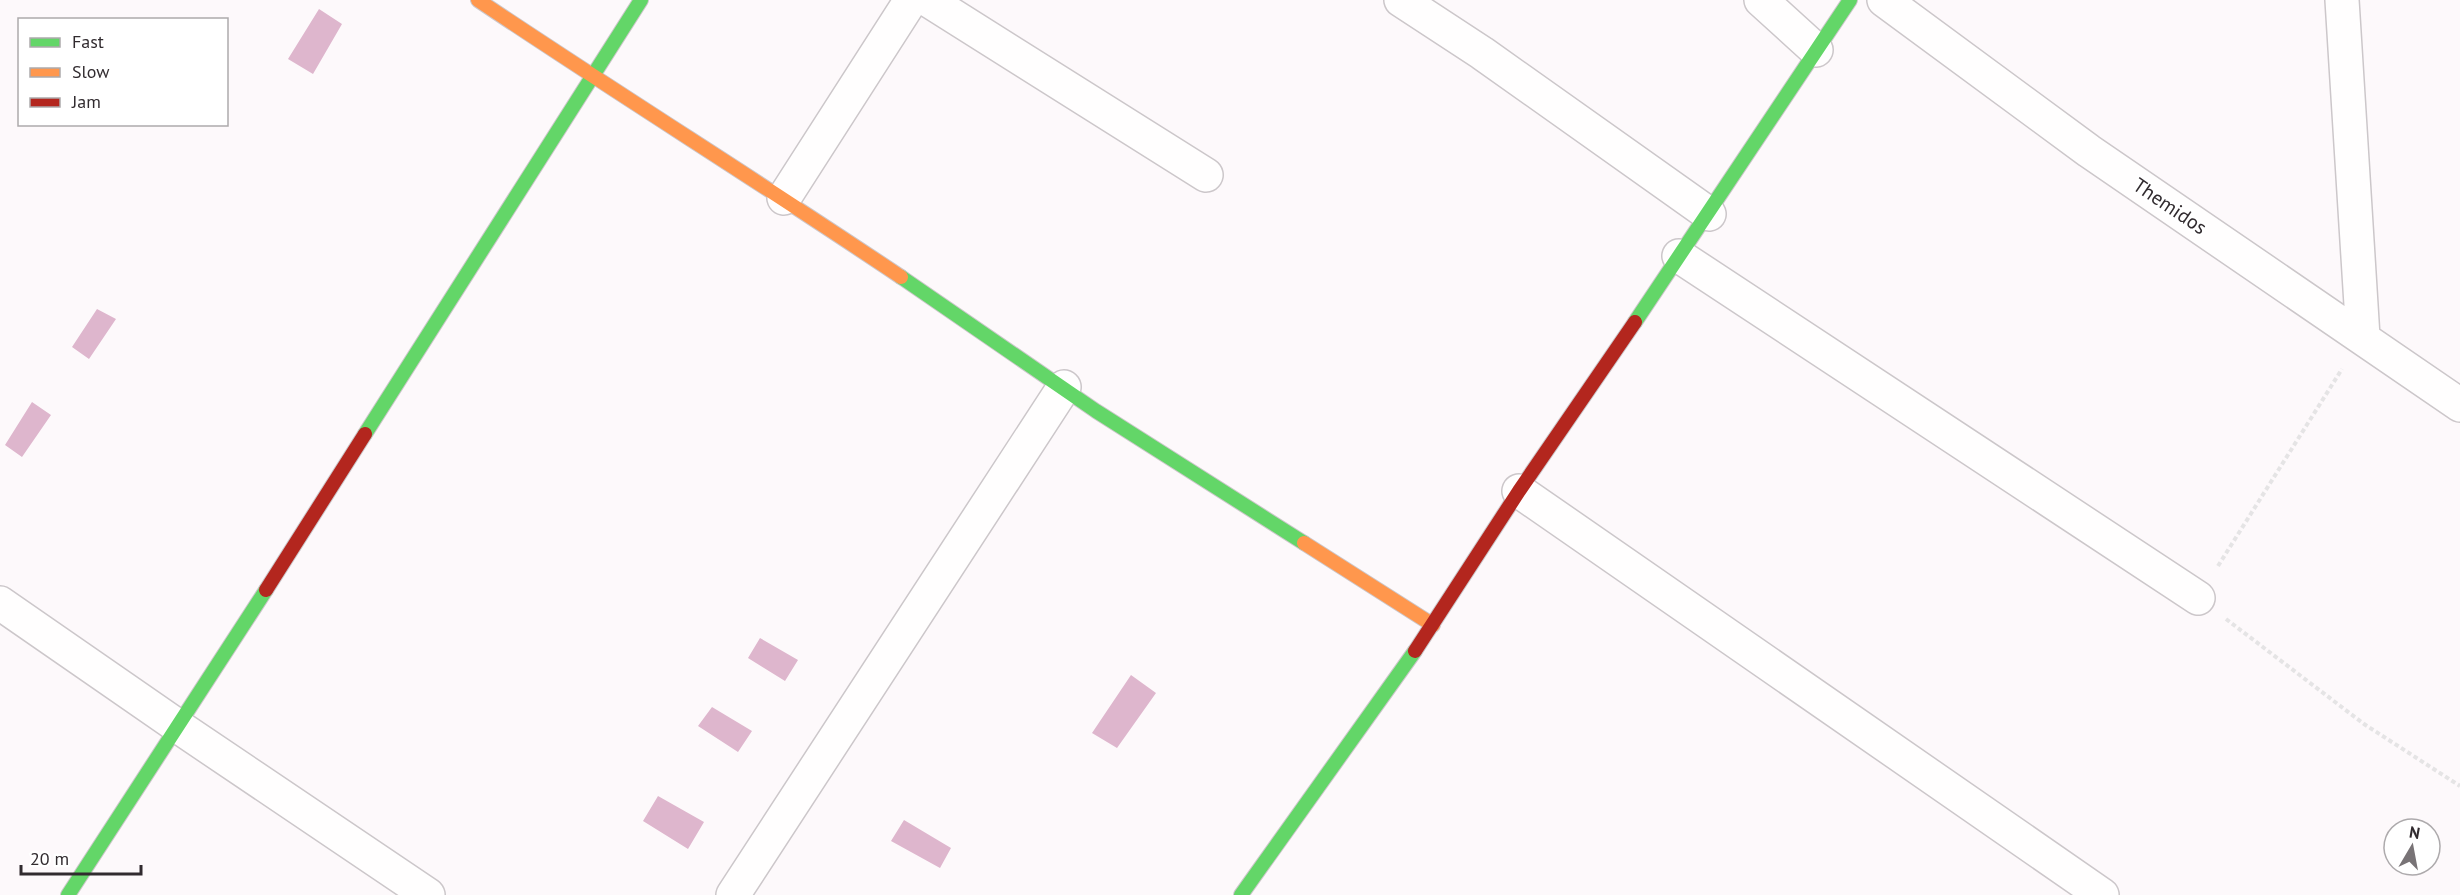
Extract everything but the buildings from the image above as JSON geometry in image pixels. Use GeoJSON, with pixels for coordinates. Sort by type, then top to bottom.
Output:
{"type":"FeatureCollection","features":[{"type":"Feature","properties":{"kind":"street"},"geometry":{"type":"LineString","coordinates":[[478,0],[592,77],[784,198],[1096,411],[1433,625]]}},
{"type":"Feature","properties":{"kind":"street"},"geometry":{"type":"LineString","coordinates":[[68,895],[179,727],[641,0]]}},
{"type":"Feature","properties":{"kind":"street"},"geometry":{"type":"LineString","coordinates":[[784,198],[911,0]]}},
{"type":"Feature","properties":{"kind":"street"},"geometry":{"type":"LineString","coordinates":[[928,0],[1206,175]]}},
{"type":"Feature","properties":{"kind":"street"},"geometry":{"type":"LineString","coordinates":[[1401,0],[1482,53],[1708,214]]}},
{"type":"Feature","properties":{"kind":"street"},"geometry":{"type":"LineString","coordinates":[[1761,0],[1816,50]]}},
{"type":"Feature","properties":{"kind":"street"},"geometry":{"type":"LineString","coordinates":[[1241,895],[1433,625],[1519,490],[1708,214],[1850,0]]}},
{"type":"Feature","properties":{"kind":"street","name":"Themidos"},"geometry":{"type":"LineString","coordinates":[[1884,0],[2089,151],[2460,405]]}},
{"type":"Feature","properties":{"kind":"street"},"geometry":{"type":"LineString","coordinates":[[2342,0],[2363,337]]}},
{"type":"Feature","properties":{"kind":"street"},"geometry":{"type":"LineString","coordinates":[[1679,256],[2198,598]]}},
{"type":"Feature","properties":{"kind":"street"},"geometry":{"type":"LineString","coordinates":[[734,895],[1064,387]]}},
{"type":"Feature","properties":{"kind":"street"},"geometry":{"type":"LineString","coordinates":[[1519,490],[2102,895]]}},
{"type":"Feature","properties":{"kind":"street"},"geometry":{"type":"LineString","coordinates":[[0,603],[428,895]]}},
{"type":"Feature","properties":{"kind":"path"},"geometry":{"type":"LineString","coordinates":[[2363,337],[2198,598],[2364,724],[2460,786]]}},
{"type":"Feature","properties":{"kind":"shaded area"},"geometry":{"type":"Polygon","coordinates":[[[319,9],[342,24],[313,74],[288,59],[319,9]]]}},
{"type":"Feature","properties":{"kind":"shaded area"},"geometry":{"type":"Polygon","coordinates":[[[97,309],[116,319],[89,359],[72,347],[97,309]]]}},
{"type":"Feature","properties":{"kind":"shaded area"},"geometry":{"type":"Polygon","coordinates":[[[32,402],[51,415],[22,457],[5,445],[32,402]]]}},
{"type":"Feature","properties":{"kind":"shaded area"},"geometry":{"type":"Polygon","coordinates":[[[760,638],[798,660],[785,681],[748,658],[760,638]]]}},
{"type":"Feature","properties":{"kind":"shaded area"},"geometry":{"type":"Polygon","coordinates":[[[1131,675],[1156,693],[1117,748],[1092,733],[1131,675]]]}},
{"type":"Feature","properties":{"kind":"shaded area"},"geometry":{"type":"Polygon","coordinates":[[[712,707],[752,731],[738,752],[698,726],[712,707]]]}},
{"type":"Feature","properties":{"kind":"shaded area"},"geometry":{"type":"Polygon","coordinates":[[[658,796],[704,822],[688,849],[643,821],[658,796]]]}},
{"type":"Feature","properties":{"kind":"shaded area"},"geometry":{"type":"Polygon","coordinates":[[[904,820],[951,848],[940,868],[891,841],[904,820]]]}},
{"type":"Feature","properties":{"kind":"traffic: fast"},"geometry":{"type":"LineString","coordinates":[[365,434],[641,0]]}},
{"type":"Feature","properties":{"kind":"traffic: fast"},"geometry":{"type":"LineString","coordinates":[[1635,322],[1850,0]]}},
{"type":"Feature","properties":{"kind":"traffic: fast"},"geometry":{"type":"LineString","coordinates":[[901,277],[1096,411],[1304,543]]}},
{"type":"Feature","properties":{"kind":"traffic: fast"},"geometry":{"type":"LineString","coordinates":[[68,895],[266,590]]}},
{"type":"Feature","properties":{"kind":"traffic: fast"},"geometry":{"type":"LineString","coordinates":[[1241,895],[1415,651]]}},
{"type":"Feature","properties":{"kind":"traffic: slow"},"geometry":{"type":"LineString","coordinates":[[478,0],[901,277]]}},
{"type":"Feature","properties":{"kind":"traffic: slow"},"geometry":{"type":"LineString","coordinates":[[1304,543],[1433,625]]}},
{"type":"Feature","properties":{"kind":"traffic: jam"},"geometry":{"type":"LineString","coordinates":[[1415,651],[1519,491],[1635,322]]}},
{"type":"Feature","properties":{"kind":"traffic: jam"},"geometry":{"type":"LineString","coordinates":[[266,590],[365,434]]}}]}
